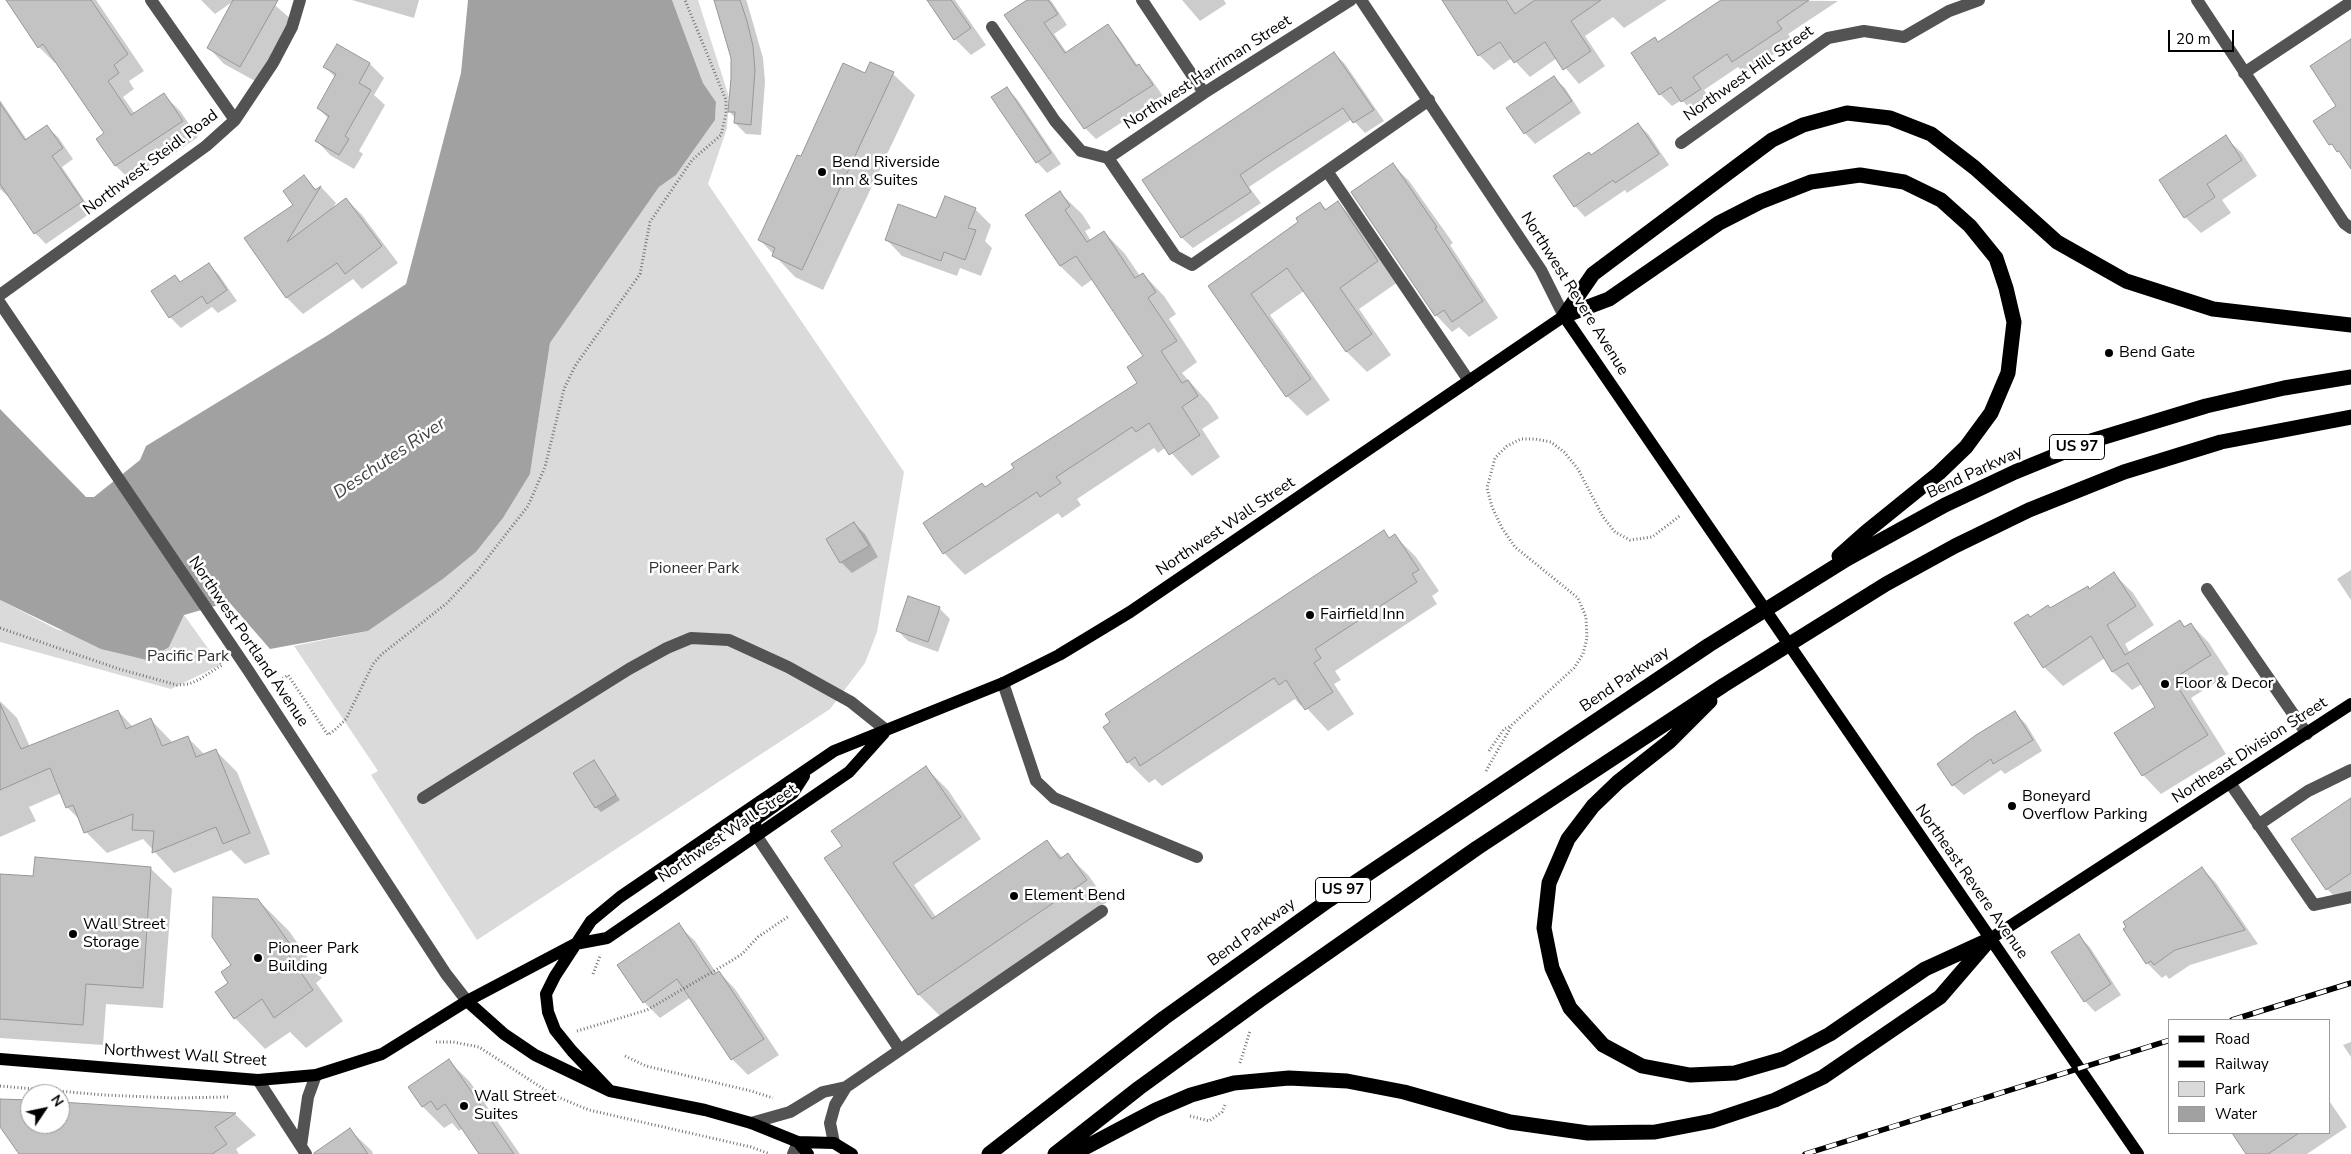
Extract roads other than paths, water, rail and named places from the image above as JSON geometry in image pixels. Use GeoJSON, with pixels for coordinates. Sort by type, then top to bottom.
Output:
{"type":"FeatureCollection","features":[{"type":"Feature","properties":{"kind":"highway"},"geometry":{"type":"LineString","coordinates":[[1564,316],[1594,274],[1772,140],[1803,125],[1847,113],[1890,118],[1931,134],[1975,168],[2057,242],[2126,281],[2213,309],[2351,325]]}},
{"type":"Feature","properties":{"kind":"highway"},"geometry":{"type":"LineString","coordinates":[[1564,316],[1609,299],[1720,224],[1760,202],[1811,182],[1860,175],[1904,182],[1941,200],[1970,226],[1996,258],[2006,288],[2014,322],[2010,360],[1998,399],[1976,435],[1958,456],[1866,532],[1820,575]]}},
{"type":"Feature","properties":{"kind":"highway","name":"Bend Parkway"},"geometry":{"type":"LineString","coordinates":[[989,1154],[1139,1038],[1263,946],[1403,849],[1709,645],[1820,575],[1945,505],[2015,472],[2091,441],[2206,406],[2284,388],[2351,377]]}},
{"type":"Feature","properties":{"kind":"highway","name":"US 97"},"geometry":{"type":"LineString","coordinates":[[1055,1154],[1139,1088],[1260,1000],[1477,848],[1728,682],[1840,611],[1955,546],[2029,510],[2085,487],[2142,466],[2214,444],[2259,433],[2351,417]]}},
{"type":"Feature","properties":{"kind":"highway"},"geometry":{"type":"LineString","coordinates":[[1728,682],[1678,733],[1618,782],[1593,806],[1568,839],[1549,883],[1544,928],[1552,968],[1570,1008],[1603,1045],[1642,1066],[1690,1075],[1735,1073],[1782,1058],[1830,1034],[1925,969],[1990,939]]}},
{"type":"Feature","properties":{"kind":"highway"},"geometry":{"type":"LineString","coordinates":[[1073,1154],[1191,1095],[1234,1083],[1289,1078],[1347,1080],[1404,1092],[1510,1122],[1588,1133],[1655,1132],[1712,1121],[1775,1100],[1823,1077],[1940,997],[1990,939]]}},
{"type":"Feature","properties":{"kind":"main road","name":"Northwest Wall Street"},"geometry":{"type":"LineString","coordinates":[[575,944],[591,921],[620,897],[834,751],[924,713],[1003,683],[1059,655],[1130,612],[1564,316]]}},
{"type":"Feature","properties":{"kind":"main road","name":"Northwest Revere Avenue"},"geometry":{"type":"LineString","coordinates":[[1564,316],[1778,629]]}},
{"type":"Feature","properties":{"kind":"main road","name":"Northeast Revere Avenue"},"geometry":{"type":"LineString","coordinates":[[1778,629],[1990,939],[2045,1015],[2138,1154]]}},
{"type":"Feature","properties":{"kind":"main road","name":"Northeast Division Street"},"geometry":{"type":"LineString","coordinates":[[1990,939],[2351,704]]}},
{"type":"Feature","properties":{"kind":"main road","name":"Northwest Wall Street"},"geometry":{"type":"LineString","coordinates":[[0,1059],[258,1080],[316,1075],[382,1054],[468,1001],[575,944],[607,938],[849,772],[886,730]]}},
{"type":"Feature","properties":{"kind":"main road"},"geometry":{"type":"LineString","coordinates":[[756,835],[756,820],[793,793],[810,768]]}},
{"type":"Feature","properties":{"kind":"main road"},"geometry":{"type":"LineString","coordinates":[[575,944],[554,976],[546,994],[548,1012],[556,1030],[566,1044],[610,1091]]}},
{"type":"Feature","properties":{"kind":"main road"},"geometry":{"type":"LineString","coordinates":[[468,1001],[504,1034],[535,1055],[610,1091],[705,1110],[751,1123],[808,1154]]}},
{"type":"Feature","properties":{"kind":"main road"},"geometry":{"type":"LineString","coordinates":[[795,1148],[834,1143],[852,1154]]}},
{"type":"Feature","properties":{"kind":"street"},"geometry":{"type":"LineString","coordinates":[[151,0],[235,120]]}},
{"type":"Feature","properties":{"kind":"street","name":"Northwest Steidl Road"},"geometry":{"type":"LineString","coordinates":[[0,295],[206,146],[235,120],[273,63],[292,27],[300,0]]}},
{"type":"Feature","properties":{"kind":"street"},"geometry":{"type":"LineString","coordinates":[[1142,0],[1204,93]]}},
{"type":"Feature","properties":{"kind":"street","name":"Northwest Harriman Street"},"geometry":{"type":"LineString","coordinates":[[1108,158],[1204,93],[1351,0]]}},
{"type":"Feature","properties":{"kind":"street","name":"Northwest Revere Avenue"},"geometry":{"type":"LineString","coordinates":[[1361,0],[1541,270],[1564,316]]}},
{"type":"Feature","properties":{"kind":"street","name":"Northwest Hill Street"},"geometry":{"type":"LineString","coordinates":[[1681,143],[1828,38],[1864,31],[1904,37],[1949,11],[1979,0]]}},
{"type":"Feature","properties":{"kind":"street"},"geometry":{"type":"LineString","coordinates":[[2196,0],[2344,224],[2351,228]]}},
{"type":"Feature","properties":{"kind":"street"},"geometry":{"type":"LineString","coordinates":[[2244,72],[2351,2]]}},
{"type":"Feature","properties":{"kind":"street"},"geometry":{"type":"LineString","coordinates":[[992,27],[1055,121],[1081,151],[1108,158],[1175,256],[1192,265],[1429,100]]}},
{"type":"Feature","properties":{"kind":"street"},"geometry":{"type":"LineString","coordinates":[[1328,170],[1469,381]]}},
{"type":"Feature","properties":{"kind":"street","name":"Northwest Portland Avenue"},"geometry":{"type":"LineString","coordinates":[[0,303],[228,639],[446,974],[468,1001]]}},
{"type":"Feature","properties":{"kind":"street"},"geometry":{"type":"LineString","coordinates":[[2207,589],[2307,734]]}},
{"type":"Feature","properties":{"kind":"street"},"geometry":{"type":"LineString","coordinates":[[423,798],[630,669],[668,648],[691,638],[729,640],[788,667],[850,702],[886,730]]}},
{"type":"Feature","properties":{"kind":"street"},"geometry":{"type":"LineString","coordinates":[[1003,683],[1036,781],[1054,798],[1197,857]]}},
{"type":"Feature","properties":{"kind":"street"},"geometry":{"type":"LineString","coordinates":[[2258,824],[2308,792],[2351,770]]}},
{"type":"Feature","properties":{"kind":"street"},"geometry":{"type":"LineString","coordinates":[[2230,783],[2314,905],[2351,897]]}},
{"type":"Feature","properties":{"kind":"street"},"geometry":{"type":"LineString","coordinates":[[756,835],[900,1050]]}},
{"type":"Feature","properties":{"kind":"street"},"geometry":{"type":"LineString","coordinates":[[751,1123],[797,1108],[823,1092],[846,1087],[1102,911]]}},
{"type":"Feature","properties":{"kind":"street"},"geometry":{"type":"LineString","coordinates":[[303,1150],[308,1097],[316,1075]]}},
{"type":"Feature","properties":{"kind":"street"},"geometry":{"type":"LineString","coordinates":[[258,1080],[303,1150]]}},
{"type":"Feature","properties":{"kind":"street"},"geometry":{"type":"LineString","coordinates":[[834,1143],[830,1123],[835,1105],[846,1087]]}},
{"type":"Feature","properties":{"kind":"water","name":"Deschutes River"},"geometry":{"type":"Polygon","coordinates":[[[468,0],[672,0],[703,83],[716,102],[715,120],[676,175],[659,187],[550,343],[530,474],[503,518],[476,552],[443,579],[368,631],[270,649],[229,602],[184,615],[169,647],[147,660],[101,649],[0,600],[0,409],[86,497],[94,497],[140,460],[146,446],[328,335],[406,284],[461,73],[468,0]]]}},
{"type":"Feature","properties":{"kind":"railway"},"geometry":{"type":"LineString","coordinates":[[2235,1019],[2351,983]]}},
{"type":"Feature","properties":{"kind":"railway"},"geometry":{"type":"LineString","coordinates":[[1805,1154],[2168,1041]]}},
{"type":"Feature","properties":{"kind":"place","name":"Bend Riverside Inn & Suites"},"geometry":{"type":"Point","coordinates":[822,172]}},
{"type":"Feature","properties":{"kind":"place","name":"Bend Gate"},"geometry":{"type":"Point","coordinates":[2109,353]}},
{"type":"Feature","properties":{"kind":"place","name":"Fairfield Inn"},"geometry":{"type":"Point","coordinates":[1310,615]}},
{"type":"Feature","properties":{"kind":"place","name":"Floor & Decor"},"geometry":{"type":"Point","coordinates":[2165,684]}},
{"type":"Feature","properties":{"kind":"place","name":"Boneyard Overflow Parking"},"geometry":{"type":"Point","coordinates":[2012,806]}},
{"type":"Feature","properties":{"kind":"place","name":"Element Bend"},"geometry":{"type":"Point","coordinates":[1014,896]}},
{"type":"Feature","properties":{"kind":"place","name":"Wall Street Storage"},"geometry":{"type":"Point","coordinates":[73,934]}},
{"type":"Feature","properties":{"kind":"place","name":"Pioneer Park Building"},"geometry":{"type":"Point","coordinates":[258,958]}},
{"type":"Feature","properties":{"kind":"place","name":"Wall Street Suites"},"geometry":{"type":"Point","coordinates":[464,1106]}},
{"type":"Feature","properties":{"kind":"park label","name":"Pioneer Park"},"geometry":{"type":"Point","coordinates":[694,569]}},
{"type":"Feature","properties":{"kind":"park label","name":"Pacific Park"},"geometry":{"type":"Point","coordinates":[188,657]}}]}
